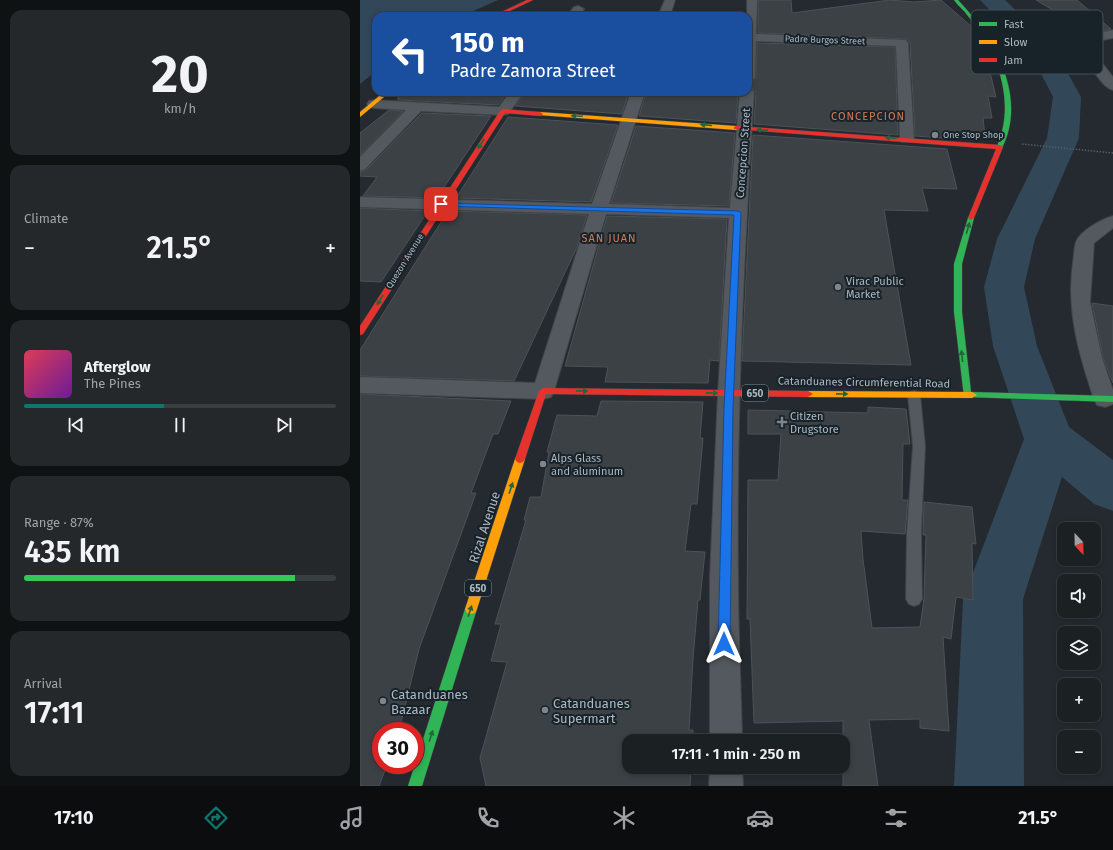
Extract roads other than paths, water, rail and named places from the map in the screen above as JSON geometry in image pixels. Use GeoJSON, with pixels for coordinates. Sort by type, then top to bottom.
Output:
{"type":"FeatureCollection","features":[{"type":"Feature","properties":{"kind":"main road"},"geometry":{"type":"LineString","coordinates":[[504,12],[531,0]]}},
{"type":"Feature","properties":{"kind":"main road"},"geometry":{"type":"LineString","coordinates":[[956,0],[971,17]]}},
{"type":"Feature","properties":{"kind":"main road"},"geometry":{"type":"LineString","coordinates":[[967,395],[958,312],[958,264],[970,220],[1006,133],[1009,96],[1003,74]]}},
{"type":"Feature","properties":{"kind":"main road"},"geometry":{"type":"LineString","coordinates":[[360,116],[383,96]]}},
{"type":"Feature","properties":{"kind":"main road"},"geometry":{"type":"LineString","coordinates":[[502,111],[907,139],[1000,147]]}},
{"type":"Feature","properties":{"kind":"main road","name":"Quezon Avenue"},"geometry":{"type":"LineString","coordinates":[[360,332],[502,111]]}},
{"type":"Feature","properties":{"kind":"main road","name":"Catanduanes Circumferential Road"},"geometry":{"type":"LineString","coordinates":[[543,390],[967,395],[1102,399]]}},
{"type":"Feature","properties":{"kind":"main road","name":"Rizal Avenue"},"geometry":{"type":"LineString","coordinates":[[415,786],[466,621],[543,390]]}},
{"type":"Feature","properties":{"kind":"street"},"geometry":{"type":"LineString","coordinates":[[666,12],[670,0]]}},
{"type":"Feature","properties":{"kind":"street"},"geometry":{"type":"LineString","coordinates":[[751,12],[752,0]]}},
{"type":"Feature","properties":{"kind":"street"},"geometry":{"type":"LineString","coordinates":[[1103,36],[1113,34]]}},
{"type":"Feature","properties":{"kind":"street","name":"Padre Burgos Street"},"geometry":{"type":"LineString","coordinates":[[752,37],[902,43],[907,139]]}},
{"type":"Feature","properties":{"kind":"street"},"geometry":{"type":"LineString","coordinates":[[1103,73],[1113,86]]}},
{"type":"Feature","properties":{"kind":"street","name":"Quezon Avenue"},"geometry":{"type":"LineString","coordinates":[[502,111],[514,96]]}},
{"type":"Feature","properties":{"kind":"street"},"geometry":{"type":"LineString","coordinates":[[360,385],[543,390],[599,208],[637,96]]}},
{"type":"Feature","properties":{"kind":"street","name":"Concepcion Street"},"geometry":{"type":"LineString","coordinates":[[726,734],[724,578],[729,393],[738,213],[747,96]]}},
{"type":"Feature","properties":{"kind":"street"},"geometry":{"type":"LineString","coordinates":[[374,104],[502,111]]}},
{"type":"Feature","properties":{"kind":"street"},"geometry":{"type":"LineString","coordinates":[[360,166],[418,106]]}},
{"type":"Feature","properties":{"kind":"street"},"geometry":{"type":"LineString","coordinates":[[360,202],[738,213]]}},
{"type":"Feature","properties":{"kind":"street"},"geometry":{"type":"LineString","coordinates":[[1102,399],[1080,302],[1081,273],[1085,242],[1100,228],[1113,221]]}},
{"type":"Feature","properties":{"kind":"street"},"geometry":{"type":"LineString","coordinates":[[726,774],[726,786]]}},
{"type":"Feature","properties":{"kind":"lane"},"geometry":{"type":"LineString","coordinates":[[914,395],[919,446],[914,533],[914,599]]}},
{"type":"Feature","properties":{"kind":"water"},"geometry":{"type":"Polygon","coordinates":[[[360,0],[498,0],[471,12],[372,12],[372,74],[360,84],[360,0]]]}},
{"type":"Feature","properties":{"kind":"waterway"},"geometry":{"type":"LineString","coordinates":[[992,0],[1002,10]]}},
{"type":"Feature","properties":{"kind":"waterway"},"geometry":{"type":"LineString","coordinates":[[1049,439],[1015,346],[1004,287],[1016,239],[1063,138],[1067,97],[1055,74]]}},
{"type":"Feature","properties":{"kind":"waterway"},"geometry":{"type":"LineString","coordinates":[[989,786],[993,599],[1049,439]]}},
{"type":"Feature","properties":{"kind":"waterway"},"geometry":{"type":"LineString","coordinates":[[1049,439],[1113,489]]}},
{"type":"Feature","properties":{"kind":"place","name":"One Stop Shop"},"geometry":{"type":"Point","coordinates":[935,135]}},
{"type":"Feature","properties":{"kind":"place","name":"Virac Public Market"},"geometry":{"type":"Point","coordinates":[838,287]}},
{"type":"Feature","properties":{"kind":"place","name":"Citizen Drugstore"},"geometry":{"type":"Point","coordinates":[782,422]}},
{"type":"Feature","properties":{"kind":"place","name":"Alps Glass and aluminum"},"geometry":{"type":"Point","coordinates":[543,464]}},
{"type":"Feature","properties":{"kind":"place","name":"Catanduanes Bazaar"},"geometry":{"type":"Point","coordinates":[383,701]}},
{"type":"Feature","properties":{"kind":"place","name":"Catanduanes Supermart"},"geometry":{"type":"Point","coordinates":[545,710]}},
{"type":"Feature","properties":{"kind":"district","name":"CONCEPCION"},"geometry":{"type":"Point","coordinates":[868,116]}},
{"type":"Feature","properties":{"kind":"district","name":"SAN JUAN"},"geometry":{"type":"Point","coordinates":[609,238]}}]}
